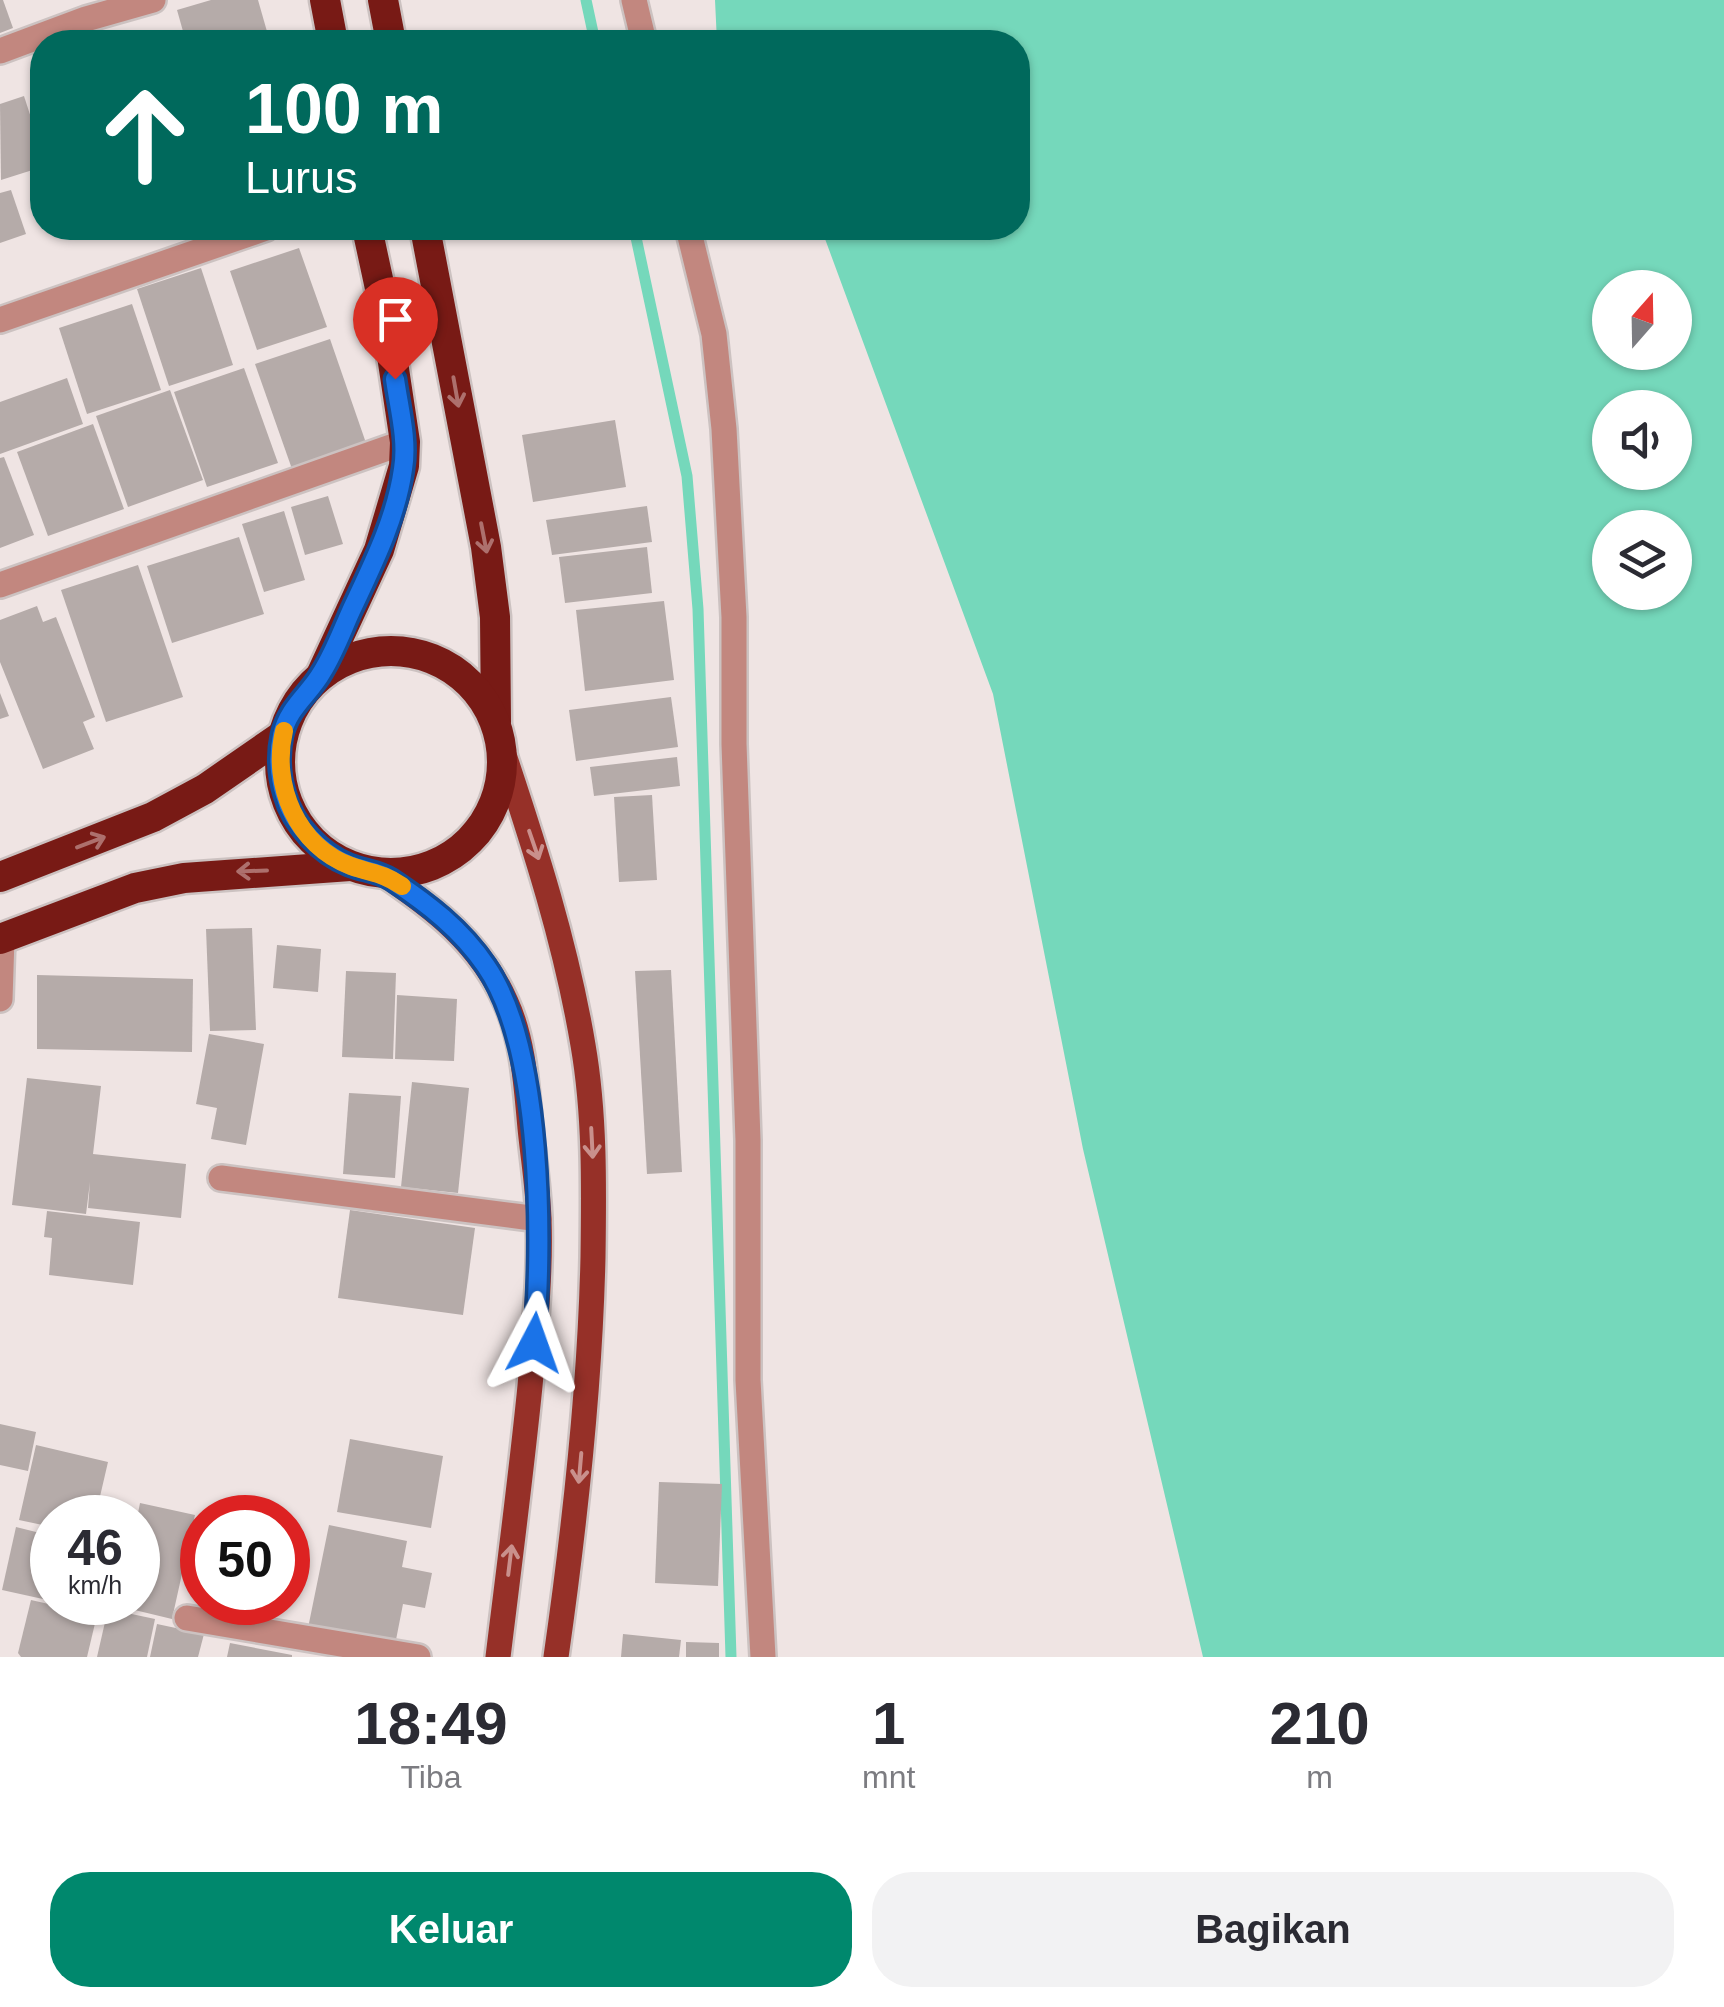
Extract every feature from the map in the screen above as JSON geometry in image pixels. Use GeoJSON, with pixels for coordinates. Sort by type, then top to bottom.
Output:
{"type":"FeatureCollection","features":[{"type":"Feature","properties":{"kind":"highway"},"geometry":{"type":"LineString","coordinates":[[325,0],[331,30]]}},
{"type":"Feature","properties":{"kind":"highway"},"geometry":{"type":"LineString","coordinates":[[383,0],[389,30]]}},
{"type":"Feature","properties":{"kind":"highway"},"geometry":{"type":"LineString","coordinates":[[321,675],[379,550],[398,492],[404,442],[386,316],[370,240]]}},
{"type":"Feature","properties":{"kind":"highway"},"geometry":{"type":"LineString","coordinates":[[1,938],[134,888],[184,878],[350,866],[382,873],[414,871],[444,860],[471,841],[490,815],[501,784],[503,752],[496,722],[495,618],[486,547],[427,240]]}},
{"type":"Feature","properties":{"kind":"highway"},"geometry":{"type":"LineString","coordinates":[[350,866],[322,849],[300,826],[285,798],[280,766],[282,735],[291,712],[321,675],[347,660],[375,652],[405,652],[434,660],[460,674],[481,696],[496,722]]}},
{"type":"Feature","properties":{"kind":"highway"},"geometry":{"type":"LineString","coordinates":[[0,877],[154,817],[205,790],[282,735]]}},
{"type":"Feature","properties":{"kind":"main road"},"geometry":{"type":"LineString","coordinates":[[503,752],[546,879],[584,1046],[594,1190],[590,1351],[556,1657]]}},
{"type":"Feature","properties":{"kind":"main road"},"geometry":{"type":"LineString","coordinates":[[382,873],[436,910],[487,967],[507,1004],[526,1090],[540,1219],[535,1328],[498,1657]]}},
{"type":"Feature","properties":{"kind":"street"},"geometry":{"type":"LineString","coordinates":[[56,30],[153,0]]}},
{"type":"Feature","properties":{"kind":"street"},"geometry":{"type":"LineString","coordinates":[[634,0],[641,30]]}},
{"type":"Feature","properties":{"kind":"street"},"geometry":{"type":"LineString","coordinates":[[0,51],[30,40]]}},
{"type":"Feature","properties":{"kind":"street"},"geometry":{"type":"LineString","coordinates":[[0,320],[231,240]]}},
{"type":"Feature","properties":{"kind":"street"},"geometry":{"type":"LineString","coordinates":[[691,240],[714,334],[724,429],[734,617],[734,744],[748,1140],[748,1380],[763,1657]]}},
{"type":"Feature","properties":{"kind":"street"},"geometry":{"type":"LineString","coordinates":[[0,585],[404,442]]}},
{"type":"Feature","properties":{"kind":"street"},"geometry":{"type":"LineString","coordinates":[[0,998],[1,938]]}},
{"type":"Feature","properties":{"kind":"street"},"geometry":{"type":"LineString","coordinates":[[221,1178],[540,1219]]}},
{"type":"Feature","properties":{"kind":"street"},"geometry":{"type":"LineString","coordinates":[[228,1625],[418,1657]]}},
{"type":"Feature","properties":{"kind":"shaded area"},"geometry":{"type":"Polygon","coordinates":[[[715,0],[1724,0],[1724,1657],[1203,1657],[1083,1149],[993,694],[825,240],[1030,240],[1030,30],[716,30],[715,0]]]}},
{"type":"Feature","properties":{"kind":"building"},"geometry":{"type":"Polygon","coordinates":[[[0,0],[13,28],[0,33],[0,0]]]}},
{"type":"Feature","properties":{"kind":"building"},"geometry":{"type":"Polygon","coordinates":[[[211,0],[258,0],[267,30],[183,30],[177,10],[211,0]]]}},
{"type":"Feature","properties":{"kind":"building"},"geometry":{"type":"Polygon","coordinates":[[[24,96],[30,115],[30,171],[1,180],[0,104],[24,96]]]}},
{"type":"Feature","properties":{"kind":"building"},"geometry":{"type":"Polygon","coordinates":[[[11,190],[26,234],[0,243],[0,193],[11,190]]]}},
{"type":"Feature","properties":{"kind":"building"},"geometry":{"type":"Polygon","coordinates":[[[299,248],[327,327],[257,350],[230,271],[299,248]]]}},
{"type":"Feature","properties":{"kind":"building"},"geometry":{"type":"Polygon","coordinates":[[[201,268],[233,365],[169,386],[137,289],[201,268]]]}},
{"type":"Feature","properties":{"kind":"building"},"geometry":{"type":"Polygon","coordinates":[[[132,304],[161,390],[87,414],[59,328],[132,304]]]}},
{"type":"Feature","properties":{"kind":"building"},"geometry":{"type":"Polygon","coordinates":[[[330,339],[366,443],[292,469],[255,364],[330,339]]]}},
{"type":"Feature","properties":{"kind":"building"},"geometry":{"type":"Polygon","coordinates":[[[244,368],[278,463],[207,487],[174,392],[244,368]]]}},
{"type":"Feature","properties":{"kind":"building"},"geometry":{"type":"Polygon","coordinates":[[[67,378],[83,424],[0,454],[0,402],[67,378]]]}},
{"type":"Feature","properties":{"kind":"building"},"geometry":{"type":"Polygon","coordinates":[[[170,390],[203,480],[128,507],[96,416],[170,390]]]}},
{"type":"Feature","properties":{"kind":"building"},"geometry":{"type":"Polygon","coordinates":[[[615,420],[626,487],[533,502],[522,435],[615,420]]]}},
{"type":"Feature","properties":{"kind":"building"},"geometry":{"type":"Polygon","coordinates":[[[93,424],[124,509],[48,536],[17,452],[93,424]]]}},
{"type":"Feature","properties":{"kind":"building"},"geometry":{"type":"Polygon","coordinates":[[[4,457],[34,535],[0,548],[0,458],[4,457]]]}},
{"type":"Feature","properties":{"kind":"building"},"geometry":{"type":"Polygon","coordinates":[[[328,496],[343,544],[305,555],[291,507],[328,496]]]}},
{"type":"Feature","properties":{"kind":"building"},"geometry":{"type":"Polygon","coordinates":[[[647,506],[652,542],[552,555],[546,520],[647,506]]]}},
{"type":"Feature","properties":{"kind":"building"},"geometry":{"type":"Polygon","coordinates":[[[284,511],[305,580],[264,592],[242,524],[284,511]]]}},
{"type":"Feature","properties":{"kind":"building"},"geometry":{"type":"Polygon","coordinates":[[[239,537],[264,614],[172,643],[147,566],[239,537]]]}},
{"type":"Feature","properties":{"kind":"building"},"geometry":{"type":"Polygon","coordinates":[[[647,547],[652,593],[565,603],[559,557],[647,547]]]}},
{"type":"Feature","properties":{"kind":"building"},"geometry":{"type":"Polygon","coordinates":[[[138,565],[183,697],[106,722],[61,590],[138,565]]]}},
{"type":"Feature","properties":{"kind":"building"},"geometry":{"type":"Polygon","coordinates":[[[664,601],[674,680],[585,691],[576,610],[664,601]]]}},
{"type":"Feature","properties":{"kind":"building"},"geometry":{"type":"Polygon","coordinates":[[[37,606],[43,622],[56,617],[95,717],[83,722],[94,749],[43,769],[0,662],[0,620],[37,606]]]}},
{"type":"Feature","properties":{"kind":"building"},"geometry":{"type":"Polygon","coordinates":[[[0,693],[9,716],[0,719],[0,693]]]}},
{"type":"Feature","properties":{"kind":"building"},"geometry":{"type":"Polygon","coordinates":[[[671,697],[678,747],[576,761],[569,710],[671,697]]]}},
{"type":"Feature","properties":{"kind":"building"},"geometry":{"type":"Polygon","coordinates":[[[677,757],[680,786],[594,796],[590,767],[677,757]]]}},
{"type":"Feature","properties":{"kind":"building"},"geometry":{"type":"Polygon","coordinates":[[[652,795],[657,880],[619,882],[614,797],[652,795]]]}},
{"type":"Feature","properties":{"kind":"building"},"geometry":{"type":"Polygon","coordinates":[[[252,928],[256,1030],[210,1031],[206,929],[252,928]]]}},
{"type":"Feature","properties":{"kind":"building"},"geometry":{"type":"Polygon","coordinates":[[[277,945],[321,949],[318,992],[273,988],[277,945]]]}},
{"type":"Feature","properties":{"kind":"building"},"geometry":{"type":"Polygon","coordinates":[[[671,970],[682,1172],[647,1174],[635,971],[671,970]]]}},
{"type":"Feature","properties":{"kind":"building"},"geometry":{"type":"Polygon","coordinates":[[[346,971],[396,973],[393,1059],[342,1057],[346,971]]]}},
{"type":"Feature","properties":{"kind":"building"},"geometry":{"type":"Polygon","coordinates":[[[37,975],[193,979],[192,1052],[37,1049],[37,975]]]}},
{"type":"Feature","properties":{"kind":"building"},"geometry":{"type":"Polygon","coordinates":[[[397,995],[457,999],[454,1061],[395,1059],[397,995]]]}},
{"type":"Feature","properties":{"kind":"building"},"geometry":{"type":"Polygon","coordinates":[[[209,1034],[264,1044],[246,1145],[211,1139],[217,1108],[196,1104],[209,1034]]]}},
{"type":"Feature","properties":{"kind":"building"},"geometry":{"type":"Polygon","coordinates":[[[27,1078],[101,1086],[93,1154],[186,1164],[181,1218],[88,1208],[90,1182],[86,1214],[12,1205],[27,1078]]]}},
{"type":"Feature","properties":{"kind":"building"},"geometry":{"type":"Polygon","coordinates":[[[412,1082],[469,1088],[458,1193],[401,1187],[412,1082]]]}},
{"type":"Feature","properties":{"kind":"building"},"geometry":{"type":"Polygon","coordinates":[[[349,1093],[401,1096],[395,1178],[343,1174],[349,1093]]]}},
{"type":"Feature","properties":{"kind":"building"},"geometry":{"type":"Polygon","coordinates":[[[350,1210],[475,1228],[463,1315],[338,1298],[350,1210]]]}},
{"type":"Feature","properties":{"kind":"building"},"geometry":{"type":"Polygon","coordinates":[[[47,1211],[140,1222],[133,1285],[49,1275],[52,1238],[44,1237],[47,1211]]]}},
{"type":"Feature","properties":{"kind":"building"},"geometry":{"type":"Polygon","coordinates":[[[0,1424],[36,1432],[28,1471],[0,1465],[0,1424]]]}},
{"type":"Feature","properties":{"kind":"building"},"geometry":{"type":"Polygon","coordinates":[[[350,1439],[443,1456],[431,1528],[337,1512],[350,1439]]]}},
{"type":"Feature","properties":{"kind":"building"},"geometry":{"type":"Polygon","coordinates":[[[36,1445],[108,1462],[100,1495],[30,1495],[30,1522],[19,1520],[36,1445]]]}},
{"type":"Feature","properties":{"kind":"building"},"geometry":{"type":"Polygon","coordinates":[[[659,1482],[722,1484],[718,1586],[655,1583],[659,1482]]]}},
{"type":"Feature","properties":{"kind":"building"},"geometry":{"type":"Polygon","coordinates":[[[160,1507],[180,1512],[180,1583],[172,1619],[160,1616],[160,1507]]]}},
{"type":"Feature","properties":{"kind":"building"},"geometry":{"type":"Polygon","coordinates":[[[329,1525],[407,1541],[402,1567],[432,1573],[425,1608],[403,1604],[395,1645],[308,1628],[329,1525]]]}},
{"type":"Feature","properties":{"kind":"building"},"geometry":{"type":"Polygon","coordinates":[[[16,1527],[30,1530],[30,1596],[2,1590],[16,1527]]]}},
{"type":"Feature","properties":{"kind":"building"},"geometry":{"type":"Polygon","coordinates":[[[30,1604],[30,1625],[95,1625],[87,1657],[21,1657],[18,1653],[30,1604]]]}},
{"type":"Feature","properties":{"kind":"building"},"geometry":{"type":"Polygon","coordinates":[[[104,1625],[154,1625],[147,1657],[97,1657],[104,1625]]]}},
{"type":"Feature","properties":{"kind":"building"},"geometry":{"type":"Polygon","coordinates":[[[157,1625],[204,1634],[198,1657],[150,1657],[157,1625]]]}},
{"type":"Feature","properties":{"kind":"building"},"geometry":{"type":"Polygon","coordinates":[[[623,1634],[681,1640],[679,1657],[621,1657],[623,1634]]]}},
{"type":"Feature","properties":{"kind":"building"},"geometry":{"type":"Polygon","coordinates":[[[686,1642],[719,1643],[719,1657],[686,1657],[686,1642]]]}},
{"type":"Feature","properties":{"kind":"building"},"geometry":{"type":"Polygon","coordinates":[[[230,1643],[292,1655],[292,1657],[227,1657],[230,1643]]]}},
{"type":"Feature","properties":{"kind":"waterway"},"geometry":{"type":"LineString","coordinates":[[586,0],[592,30]]}},
{"type":"Feature","properties":{"kind":"waterway"},"geometry":{"type":"LineString","coordinates":[[637,240],[687,476],[698,609],[731,1657]]}},
{"type":"Feature","properties":{"kind":"slow traffic"},"geometry":{"type":"LineString","coordinates":[[284,731],[280,766],[285,798],[300,826],[322,849],[350,866],[382,873],[402,886]]}},
{"type":"Feature","properties":{"kind":"route"},"geometry":{"type":"LineString","coordinates":[[395,379],[404,442],[398,492],[379,550],[321,675],[291,712],[282,735],[280,766],[285,798],[300,826],[322,849],[350,866],[382,873],[436,910],[487,967],[507,1004],[520,1050],[540,1219],[534,1343]]}}]}
